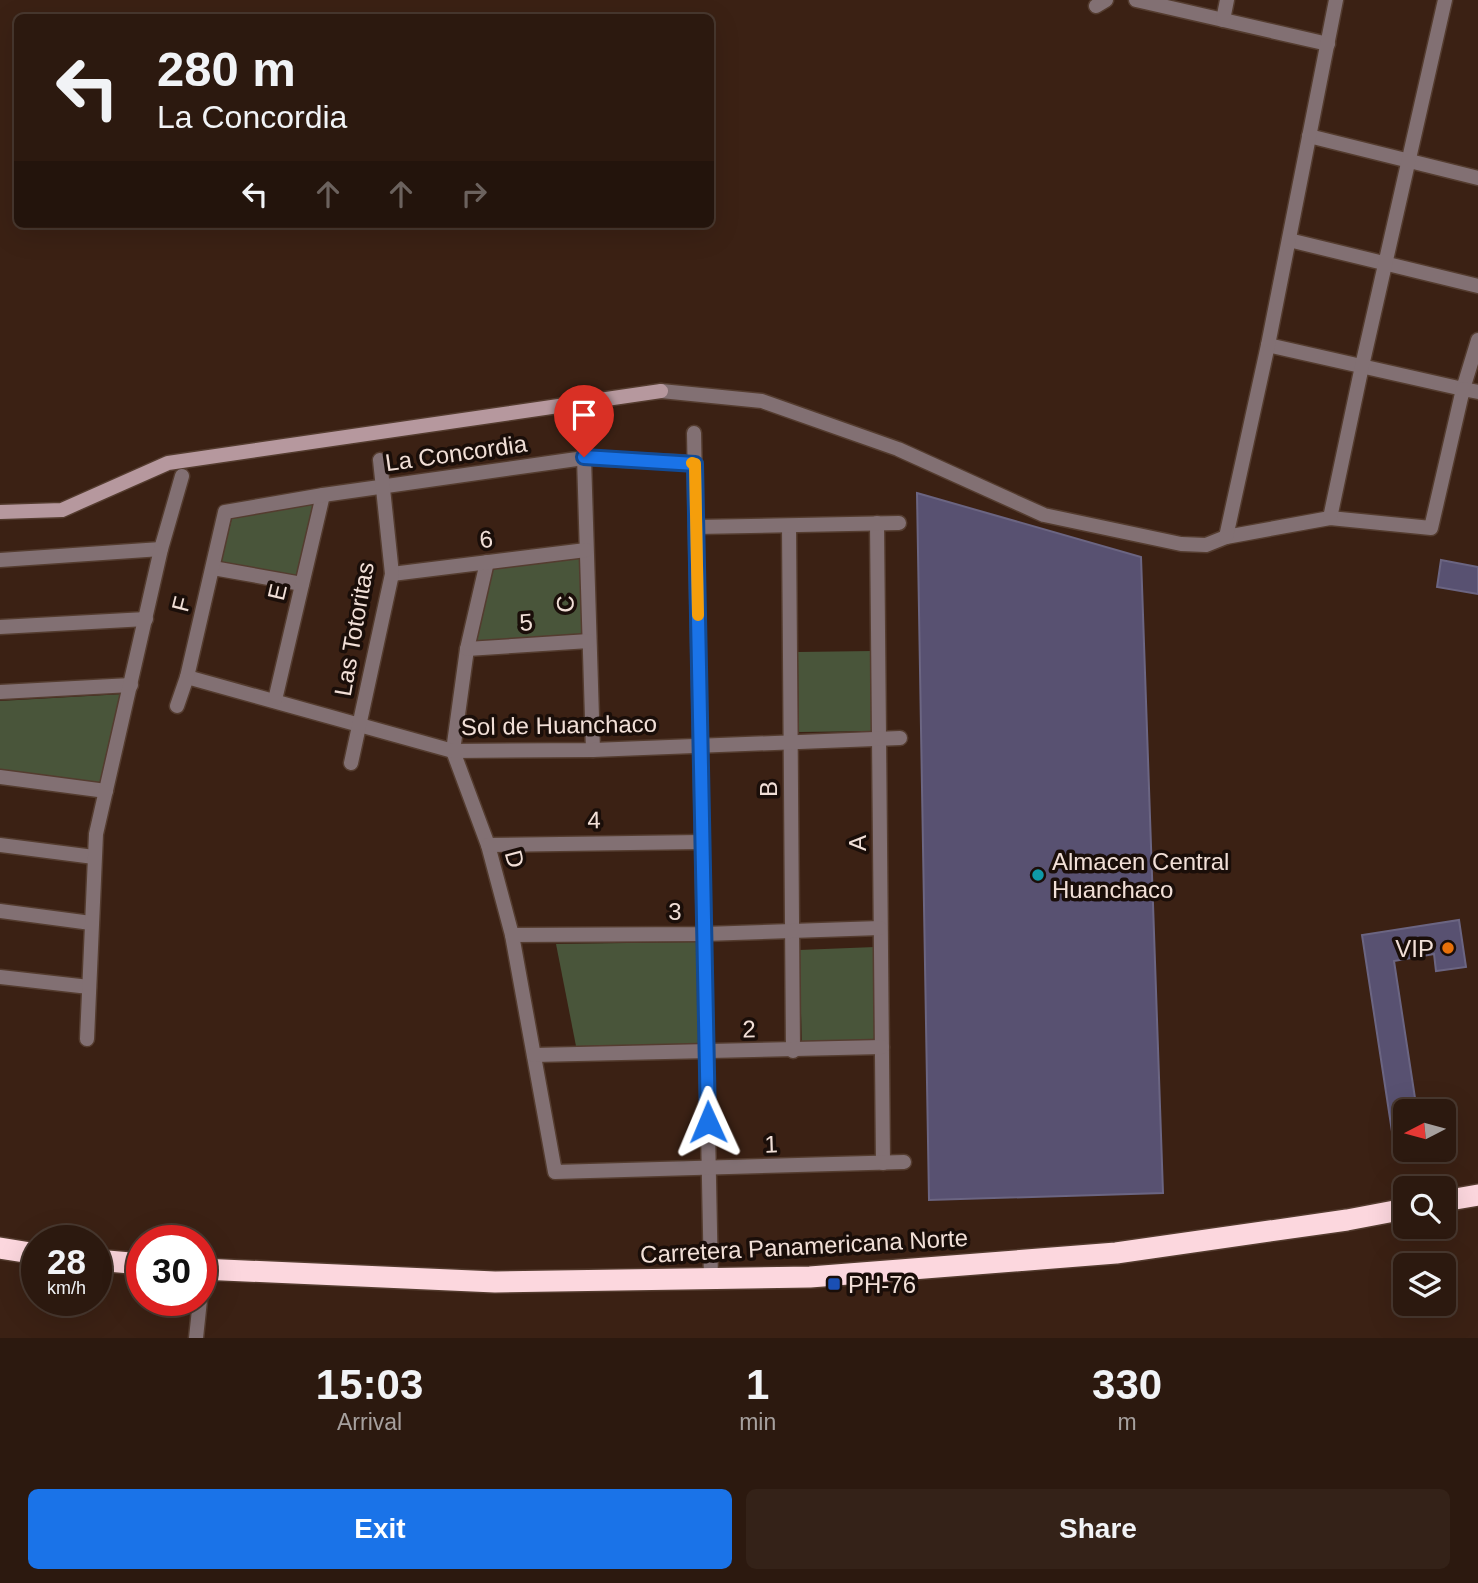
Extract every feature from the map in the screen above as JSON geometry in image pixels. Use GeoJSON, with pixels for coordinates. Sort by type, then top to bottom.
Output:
{"type":"FeatureCollection","features":[{"type":"Feature","properties":{"kind":"highway"},"geometry":{"type":"LineString","coordinates":[[1456,1199],[1478,1195]]}},
{"type":"Feature","properties":{"kind":"highway","name":"Carretera Panamericana Norte"},"geometry":{"type":"LineString","coordinates":[[217,1276],[495,1282],[810,1277],[1116,1253],[1393,1211]]}},
{"type":"Feature","properties":{"kind":"highway"},"geometry":{"type":"LineString","coordinates":[[0,1248],[21,1251]]}},
{"type":"Feature","properties":{"kind":"street"},"geometry":{"type":"LineString","coordinates":[[1136,0],[1328,44]]}},
{"type":"Feature","properties":{"kind":"street"},"geometry":{"type":"LineString","coordinates":[[1223,20],[1227,0]]}},
{"type":"Feature","properties":{"kind":"street"},"geometry":{"type":"LineString","coordinates":[[1226,537],[1268,345],[1336,0]]}},
{"type":"Feature","properties":{"kind":"street"},"geometry":{"type":"LineString","coordinates":[[1330,518],[1445,0]]}},
{"type":"Feature","properties":{"kind":"street"},"geometry":{"type":"LineString","coordinates":[[1310,136],[1478,178]]}},
{"type":"Feature","properties":{"kind":"street"},"geometry":{"type":"LineString","coordinates":[[1289,240],[1478,286]]}},
{"type":"Feature","properties":{"kind":"street"},"geometry":{"type":"LineString","coordinates":[[0,512],[62,510],[168,463],[661,391],[762,401],[898,449],[1044,514],[1181,544],[1206,545],[1226,537],[1330,518],[1431,528],[1463,388],[1478,340]]}},
{"type":"Feature","properties":{"kind":"street"},"geometry":{"type":"LineString","coordinates":[[1268,345],[1478,392]]}},
{"type":"Feature","properties":{"kind":"street"},"geometry":{"type":"LineString","coordinates":[[694,433],[711,1280]]}},
{"type":"Feature","properties":{"kind":"street","name":"La Concordia"},"geometry":{"type":"LineString","coordinates":[[225,512],[584,457],[695,464]]}},
{"type":"Feature","properties":{"kind":"street","name":"C"},"geometry":{"type":"LineString","coordinates":[[584,457],[593,750]]}},
{"type":"Feature","properties":{"kind":"street","name":"Las Totoritas"},"geometry":{"type":"LineString","coordinates":[[351,763],[392,574],[380,460]]}},
{"type":"Feature","properties":{"kind":"street"},"geometry":{"type":"LineString","coordinates":[[87,1039],[96,834],[162,549],[182,476]]}},
{"type":"Feature","properties":{"kind":"street","name":"E"},"geometry":{"type":"LineString","coordinates":[[275,700],[323,495]]}},
{"type":"Feature","properties":{"kind":"street","name":"F"},"geometry":{"type":"LineString","coordinates":[[177,706],[187,677],[225,512]]}},
{"type":"Feature","properties":{"kind":"street","name":"A"},"geometry":{"type":"LineString","coordinates":[[877,523],[883,1163]]}},
{"type":"Feature","properties":{"kind":"street"},"geometry":{"type":"LineString","coordinates":[[696,527],[899,523]]}},
{"type":"Feature","properties":{"kind":"street","name":"B"},"geometry":{"type":"LineString","coordinates":[[789,526],[793,1051]]}},
{"type":"Feature","properties":{"kind":"street"},"geometry":{"type":"LineString","coordinates":[[0,560],[162,549]]}},
{"type":"Feature","properties":{"kind":"street","name":"6"},"geometry":{"type":"LineString","coordinates":[[392,574],[586,551]]}},
{"type":"Feature","properties":{"kind":"street","name":"D"},"geometry":{"type":"LineString","coordinates":[[487,562],[467,649],[453,751],[488,845],[512,935],[555,1172]]}},
{"type":"Feature","properties":{"kind":"street"},"geometry":{"type":"LineString","coordinates":[[213,568],[302,584]]}},
{"type":"Feature","properties":{"kind":"street"},"geometry":{"type":"LineString","coordinates":[[0,627],[146,619]]}},
{"type":"Feature","properties":{"kind":"street","name":"5"},"geometry":{"type":"LineString","coordinates":[[467,649],[589,640]]}},
{"type":"Feature","properties":{"kind":"street","name":"Sol de Huanchaco"},"geometry":{"type":"LineString","coordinates":[[187,677],[453,751],[593,750],[900,738]]}},
{"type":"Feature","properties":{"kind":"street"},"geometry":{"type":"LineString","coordinates":[[0,692],[131,685]]}},
{"type":"Feature","properties":{"kind":"street"},"geometry":{"type":"LineString","coordinates":[[0,777],[106,791]]}},
{"type":"Feature","properties":{"kind":"street","name":"4"},"geometry":{"type":"LineString","coordinates":[[488,845],[701,842]]}},
{"type":"Feature","properties":{"kind":"street"},"geometry":{"type":"LineString","coordinates":[[0,845],[94,857]]}},
{"type":"Feature","properties":{"kind":"street"},"geometry":{"type":"LineString","coordinates":[[0,911],[91,923]]}},
{"type":"Feature","properties":{"kind":"street","name":"3"},"geometry":{"type":"LineString","coordinates":[[512,935],[704,934],[880,928]]}},
{"type":"Feature","properties":{"kind":"street"},"geometry":{"type":"LineString","coordinates":[[0,977],[89,987]]}},
{"type":"Feature","properties":{"kind":"street","name":"2"},"geometry":{"type":"LineString","coordinates":[[534,1055],[881,1047]]}},
{"type":"Feature","properties":{"kind":"street","name":"1"},"geometry":{"type":"LineString","coordinates":[[555,1172],[904,1162]]}},
{"type":"Feature","properties":{"kind":"street"},"geometry":{"type":"LineString","coordinates":[[196,1338],[198,1316]]}},
{"type":"Feature","properties":{"kind":"green space"},"geometry":{"type":"Polygon","coordinates":[[[316,499],[299,579],[221,563],[233,514],[316,499]]]}},
{"type":"Feature","properties":{"kind":"green space"},"geometry":{"type":"Polygon","coordinates":[[[583,553],[585,635],[473,642],[492,565],[583,553]]]}},
{"type":"Feature","properties":{"kind":"green space"},"geometry":{"type":"Polygon","coordinates":[[[872,651],[873,731],[799,732],[798,652],[872,651]]]}},
{"type":"Feature","properties":{"kind":"green space"},"geometry":{"type":"Polygon","coordinates":[[[124,694],[102,783],[0,770],[0,701],[124,694]]]}},
{"type":"Feature","properties":{"kind":"green space"},"geometry":{"type":"Polygon","coordinates":[[[696,942],[699,1045],[576,1046],[556,944],[696,942]]]}},
{"type":"Feature","properties":{"kind":"green space"},"geometry":{"type":"Polygon","coordinates":[[[875,947],[878,1044],[802,1044],[799,950],[875,947]]]}},
{"type":"Feature","properties":{"kind":"building","name":"Almacen Central Huanchaco"},"geometry":{"type":"Polygon","coordinates":[[[917,493],[1141,557],[1163,1193],[929,1200],[917,493]]]}},
{"type":"Feature","properties":{"kind":"building"},"geometry":{"type":"Polygon","coordinates":[[[1441,560],[1478,567],[1478,594],[1437,587],[1441,560]]]}},
{"type":"Feature","properties":{"kind":"building"},"geometry":{"type":"Polygon","coordinates":[[[1459,920],[1466,967],[1436,971],[1434,954],[1394,961],[1415,1099],[1393,1099],[1393,1138],[1362,935],[1459,920]]]}},
{"type":"Feature","properties":{"kind":"slow traffic"},"geometry":{"type":"LineString","coordinates":[[692,463],[695,464],[698,615]]}},
{"type":"Feature","properties":{"kind":"place","name":"Almacen Central Huanchaco"},"geometry":{"type":"Point","coordinates":[1038,875]}},
{"type":"Feature","properties":{"kind":"place","name":"VIP"},"geometry":{"type":"Point","coordinates":[1448,948]}},
{"type":"Feature","properties":{"kind":"place","name":"PH-76"},"geometry":{"type":"Point","coordinates":[834,1284]}},
{"type":"Feature","properties":{"kind":"route"},"geometry":{"type":"LineString","coordinates":[[584,457],[695,464],[708,1122]]}}]}
